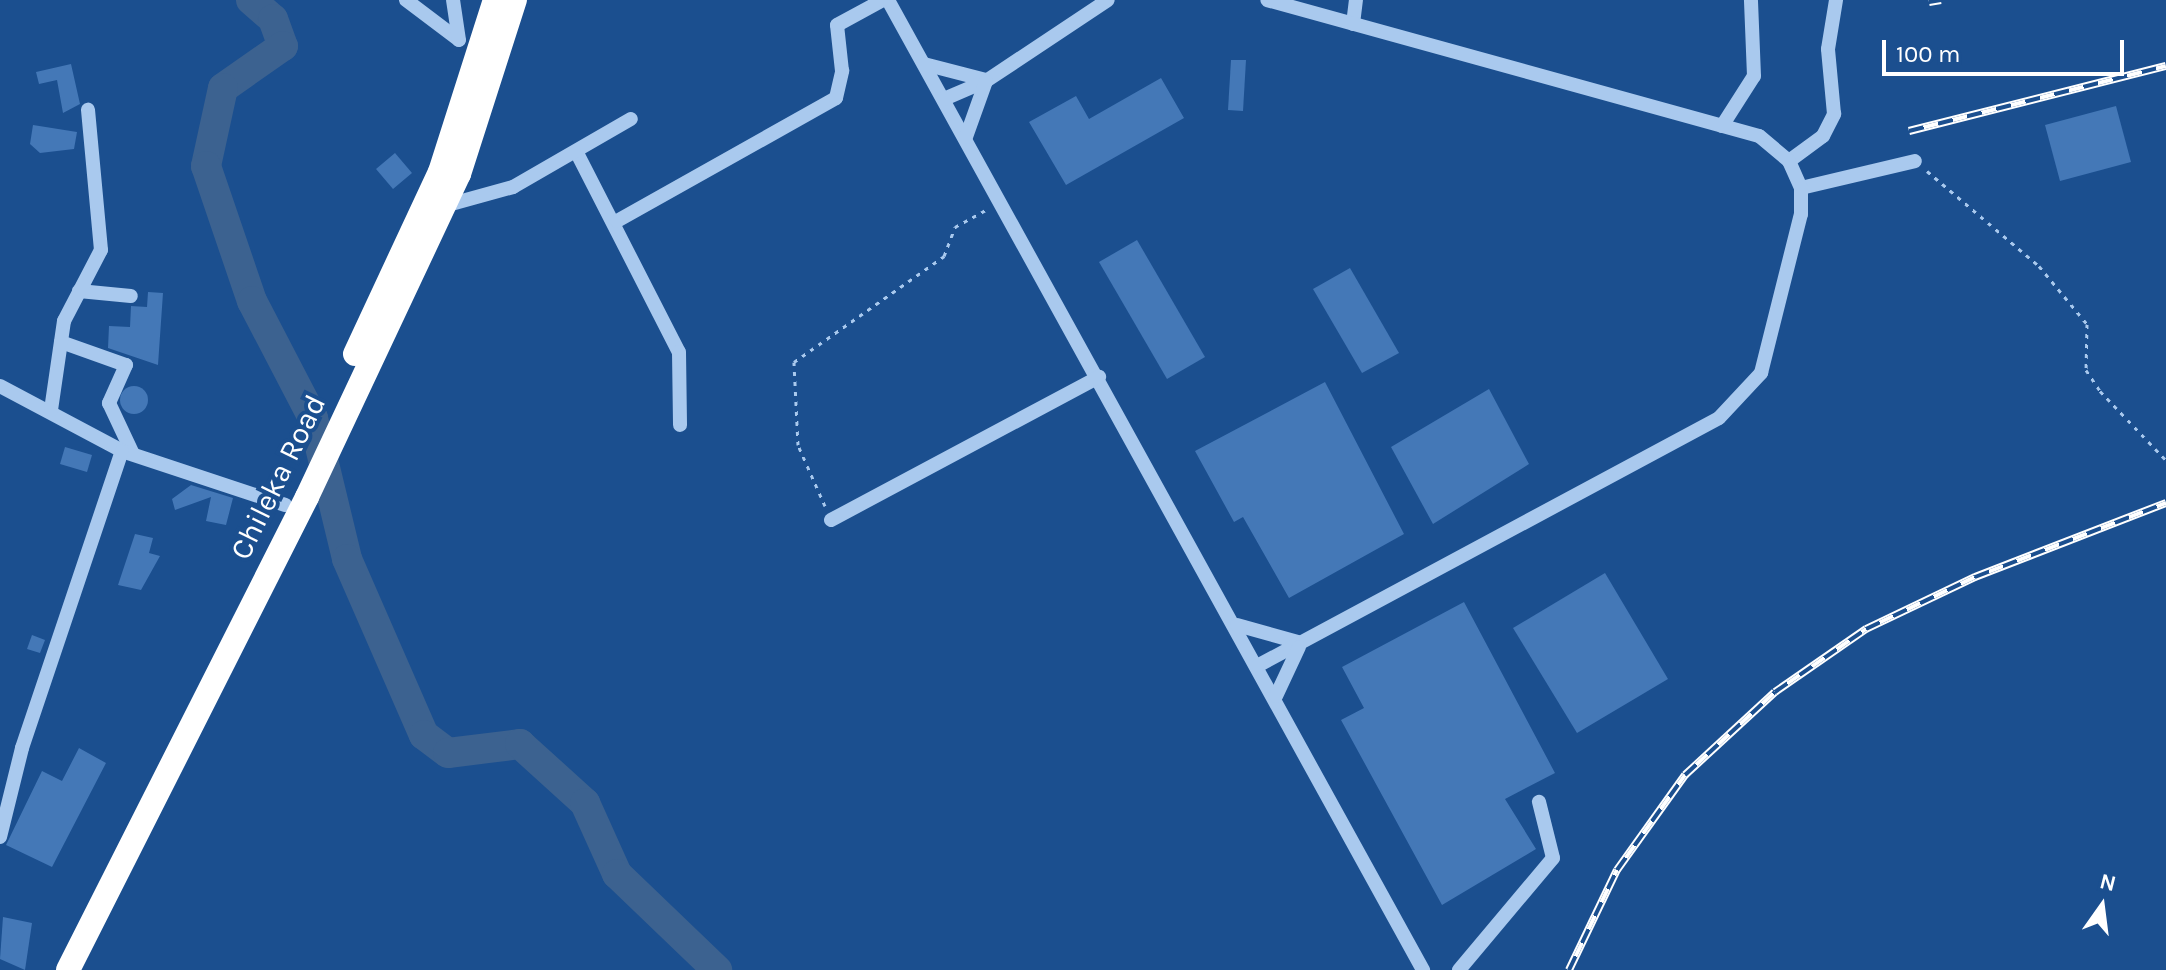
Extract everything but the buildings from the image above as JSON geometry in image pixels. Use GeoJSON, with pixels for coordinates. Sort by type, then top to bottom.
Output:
{"type":"FeatureCollection","features":[{"type":"Feature","properties":{"kind":"highway"},"geometry":{"type":"LineString","coordinates":[[329,432],[440,172],[495,0]]}},
{"type":"Feature","properties":{"kind":"highway","name":"Chileka Road"},"geometry":{"type":"LineString","coordinates":[[50,970],[444,206],[515,0]]}},
{"type":"Feature","properties":{"kind":"highway","name":"Chileka Road"},"geometry":{"type":"LineString","coordinates":[[68,970],[296,494]]}},
{"type":"Feature","properties":{"kind":"street"},"geometry":{"type":"LineString","coordinates":[[406,0],[459,40],[453,0]]}},
{"type":"Feature","properties":{"kind":"street"},"geometry":{"type":"LineString","coordinates":[[617,221],[836,98],[842,71],[837,25],[886,0],[966,137],[1237,625],[1423,970]]}},
{"type":"Feature","properties":{"kind":"street"},"geometry":{"type":"LineString","coordinates":[[944,99],[986,81],[1108,0]]}},
{"type":"Feature","properties":{"kind":"street"},"geometry":{"type":"LineString","coordinates":[[1259,665],[1719,418],[1743,398],[1778,326],[1801,188],[1789,161],[1759,136],[1267,0]]}},
{"type":"Feature","properties":{"kind":"street"},"geometry":{"type":"LineString","coordinates":[[1353,24],[1356,0]]}},
{"type":"Feature","properties":{"kind":"street"},"geometry":{"type":"LineString","coordinates":[[1722,126],[1754,76],[1751,0]]}},
{"type":"Feature","properties":{"kind":"street"},"geometry":{"type":"LineString","coordinates":[[1789,161],[1823,136],[1834,114],[1828,49],[1836,0]]}},
{"type":"Feature","properties":{"kind":"street"},"geometry":{"type":"LineString","coordinates":[[924,64],[986,81]]}},
{"type":"Feature","properties":{"kind":"street"},"geometry":{"type":"LineString","coordinates":[[966,137],[986,81]]}},
{"type":"Feature","properties":{"kind":"street"},"geometry":{"type":"LineString","coordinates":[[51,410],[61,342],[79,291],[101,250],[88,110]]}},
{"type":"Feature","properties":{"kind":"street"},"geometry":{"type":"LineString","coordinates":[[444,206],[513,187],[578,155],[631,119]]}},
{"type":"Feature","properties":{"kind":"street"},"geometry":{"type":"LineString","coordinates":[[578,155],[617,221],[679,352],[680,425]]}},
{"type":"Feature","properties":{"kind":"street"},"geometry":{"type":"LineString","coordinates":[[1801,188],[1915,161]]}},
{"type":"Feature","properties":{"kind":"street"},"geometry":{"type":"LineString","coordinates":[[79,291],[131,296]]}},
{"type":"Feature","properties":{"kind":"street"},"geometry":{"type":"LineString","coordinates":[[0,837],[2,819],[128,453],[109,403],[126,365],[61,342]]}},
{"type":"Feature","properties":{"kind":"street"},"geometry":{"type":"LineString","coordinates":[[831,520],[1099,377]]}},
{"type":"Feature","properties":{"kind":"street"},"geometry":{"type":"LineString","coordinates":[[0,386],[128,453],[296,494]]}},
{"type":"Feature","properties":{"kind":"street"},"geometry":{"type":"LineString","coordinates":[[1237,625],[1301,643]]}},
{"type":"Feature","properties":{"kind":"street"},"geometry":{"type":"LineString","coordinates":[[1276,696],[1301,643]]}},
{"type":"Feature","properties":{"kind":"street"},"geometry":{"type":"LineString","coordinates":[[1459,970],[1553,858],[1539,802]]}},
{"type":"Feature","properties":{"kind":"path"},"geometry":{"type":"LineString","coordinates":[[1915,161],[2039,266],[2087,324],[2086,370],[2093,381],[2166,460]]}},
{"type":"Feature","properties":{"kind":"path"},"geometry":{"type":"LineString","coordinates":[[831,520],[798,445],[794,362],[944,256],[955,227],[1000,199]]}},
{"type":"Feature","properties":{"kind":"waterway"},"geometry":{"type":"LineString","coordinates":[[251,0],[273,19],[283,46],[223,88],[206,166],[252,301],[313,418],[347,559],[424,735],[448,753],[520,744],[585,803],[617,874],[717,970]]}},
{"type":"Feature","properties":{"kind":"railway"},"geometry":{"type":"LineString","coordinates":[[1929,2],[1941,0]]}},
{"type":"Feature","properties":{"kind":"railway"},"geometry":{"type":"LineString","coordinates":[[1909,131],[2166,66]]}},
{"type":"Feature","properties":{"kind":"railway"},"geometry":{"type":"LineString","coordinates":[[1569,970],[1617,870],[1685,775],[1775,692],[1866,629],[1975,577],[2166,503]]}}]}
